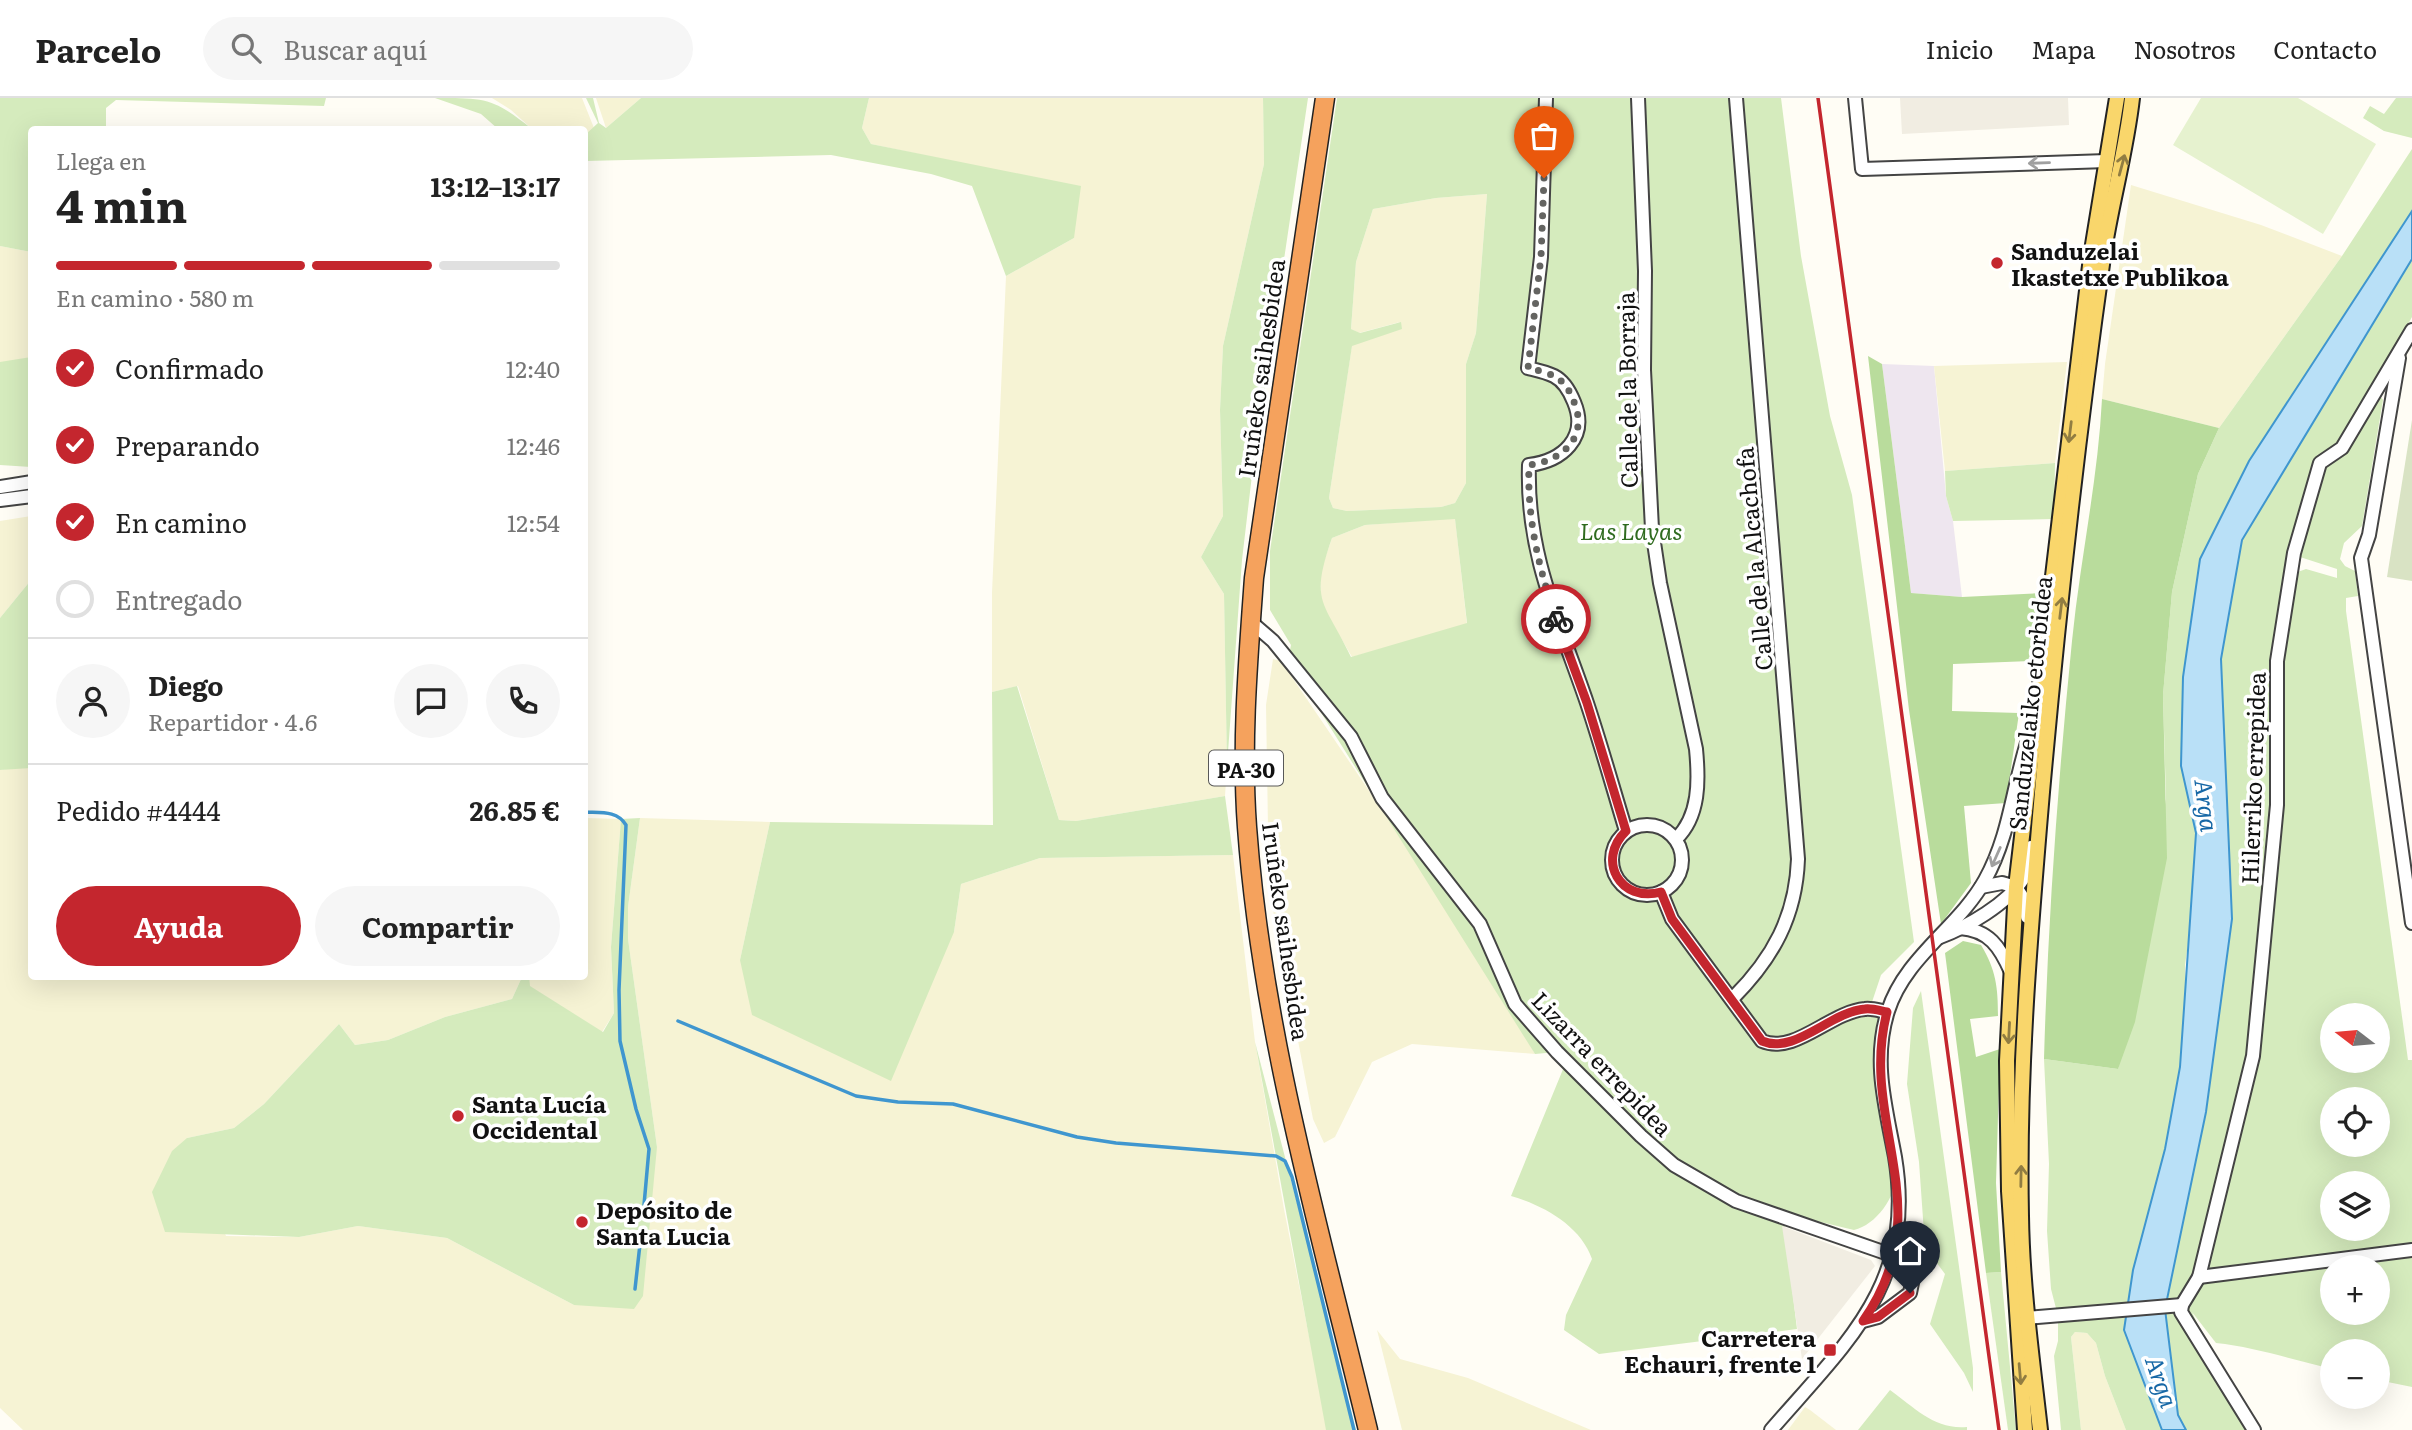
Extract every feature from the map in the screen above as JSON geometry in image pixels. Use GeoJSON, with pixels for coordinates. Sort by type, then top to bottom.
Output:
{"type":"FeatureCollection","features":[{"type":"Feature","properties":{"kind":"highway","name":"Iruñeko saihesbidea"},"geometry":{"type":"LineString","coordinates":[[1325,98],[1256,564],[1246,739],[1247,824],[1269,1006],[1368,1430]]}},
{"type":"Feature","properties":{"kind":"main road","name":"Sanduzelaiko etorbidea"},"geometry":{"type":"LineString","coordinates":[[2021,1317],[2025,1036],[2041,723],[2091,257],[2117,98]]}},
{"type":"Feature","properties":{"kind":"main road","name":"Sanduzelaiko etorbidea"},"geometry":{"type":"LineString","coordinates":[[2021,1317],[2008,1152],[2007,1061],[2016,887],[2041,723],[2103,257],[2125,153],[2132,98]]}},
{"type":"Feature","properties":{"kind":"main road"},"geometry":{"type":"LineString","coordinates":[[2021,1317],[2025,1430]]}},
{"type":"Feature","properties":{"kind":"main road"},"geometry":{"type":"LineString","coordinates":[[2021,1317],[2040,1430]]}},
{"type":"Feature","properties":{"kind":"street"},"geometry":{"type":"LineString","coordinates":[[1546,98],[1541,257],[1528,368],[1554,376],[1564,383],[1579,418],[1574,442],[1567,450],[1545,463],[1529,465],[1531,530],[1539,571],[1587,703],[1626,831]]}},
{"type":"Feature","properties":{"kind":"street","name":"Calle de la Borraja"},"geometry":{"type":"LineString","coordinates":[[1638,98],[1645,271],[1645,381],[1652,528],[1660,583],[1696,750],[1698,774],[1694,810],[1686,830],[1676,839]]}},
{"type":"Feature","properties":{"kind":"street","name":"Calle de la Alcachofa"},"geometry":{"type":"LineString","coordinates":[[1732,998],[1762,967],[1778,943],[1791,909],[1798,859],[1736,98]]}},
{"type":"Feature","properties":{"kind":"street"},"geometry":{"type":"LineString","coordinates":[[1855,98],[1862,169],[2108,161]]}},
{"type":"Feature","properties":{"kind":"street","name":"Hilerriko errepidea"},"geometry":{"type":"LineString","coordinates":[[2176,1305],[2199,1277],[2253,1056],[2277,806],[2277,660],[2294,553],[2320,463],[2342,448],[2412,330]]}},
{"type":"Feature","properties":{"kind":"street","name":"Hilerriko errepidea"},"geometry":{"type":"LineString","coordinates":[[2401,347],[2369,535],[2361,558],[2412,923]]}},
{"type":"Feature","properties":{"kind":"street"},"geometry":{"type":"LineString","coordinates":[[0,487],[28,483]]}},
{"type":"Feature","properties":{"kind":"street"},"geometry":{"type":"LineString","coordinates":[[0,500],[28,496]]}},
{"type":"Feature","properties":{"kind":"street","name":"Lizarra errepidea"},"geometry":{"type":"LineString","coordinates":[[1251,622],[1273,642],[1351,737],[1382,798],[1480,924],[1516,1004],[1597,1093],[1674,1165],[1704,1184],[1762,1211],[1894,1254]]}},
{"type":"Feature","properties":{"kind":"street"},"geometry":{"type":"LineString","coordinates":[[1771,1430],[1863,1321],[1885,1281],[1894,1254],[1898,1217],[1897,1175],[1881,1082],[1880,1053],[1887,1012],[1902,980],[1977,892],[2006,832],[2022,753],[2041,723]]}},
{"type":"Feature","properties":{"kind":"street"},"geometry":{"type":"LineString","coordinates":[[1647,824],[1658,826],[1676,839],[1681,848],[1681,869],[1670,887],[1650,895],[1629,890],[1614,874],[1614,845],[1626,831],[1647,824]]}},
{"type":"Feature","properties":{"kind":"street"},"geometry":{"type":"LineString","coordinates":[[1977,892],[2002,883],[2016,887],[2026,904],[2021,1001],[2025,1036]]}},
{"type":"Feature","properties":{"kind":"street"},"geometry":{"type":"LineString","coordinates":[[1940,937],[1960,928],[2016,887]]}},
{"type":"Feature","properties":{"kind":"street"},"geometry":{"type":"LineString","coordinates":[[1661,892],[1672,919],[1762,1041],[1773,1046],[1847,1014],[1866,1009],[1887,1012]]}},
{"type":"Feature","properties":{"kind":"street"},"geometry":{"type":"LineString","coordinates":[[1977,892],[1978,916],[2012,973]]}},
{"type":"Feature","properties":{"kind":"street"},"geometry":{"type":"LineString","coordinates":[[1960,928],[1987,935]]}},
{"type":"Feature","properties":{"kind":"street"},"geometry":{"type":"LineString","coordinates":[[2199,1277],[2412,1250]]}},
{"type":"Feature","properties":{"kind":"street"},"geometry":{"type":"LineString","coordinates":[[1863,1321],[1878,1317],[1910,1293],[1914,1273],[1906,1260],[1894,1254]]}},
{"type":"Feature","properties":{"kind":"street"},"geometry":{"type":"LineString","coordinates":[[2021,1317],[2176,1305],[2254,1430]]}},
{"type":"Feature","properties":{"kind":"shaded area"},"geometry":{"type":"Polygon","coordinates":[[[492,98],[582,98],[594,128],[588,133],[588,126],[529,126],[492,98]]]}},
{"type":"Feature","properties":{"kind":"shaded area"},"geometry":{"type":"Polygon","coordinates":[[[596,98],[641,98],[606,128],[596,98]]]}},
{"type":"Feature","properties":{"kind":"shaded area"},"geometry":{"type":"Polygon","coordinates":[[[869,98],[1263,98],[1264,164],[1223,346],[1220,410],[1223,516],[1201,557],[1224,594],[1227,766],[1225,796],[1076,821],[1059,820],[1018,686],[992,692],[992,593],[1006,276],[1074,238],[994,170],[871,144],[862,128],[869,98]]]}},
{"type":"Feature","properties":{"kind":"shaded area"},"geometry":{"type":"Polygon","coordinates":[[[1900,98],[2068,98],[2069,125],[1902,134],[1900,98]]]}},
{"type":"Feature","properties":{"kind":"shaded area"},"geometry":{"type":"Polygon","coordinates":[[[2131,185],[2261,225],[2342,256],[2219,428],[2102,399],[2131,185]]]}},
{"type":"Feature","properties":{"kind":"shaded area"},"geometry":{"type":"Polygon","coordinates":[[[1487,194],[1476,333],[1466,364],[1466,483],[1455,503],[1441,507],[1347,511],[1333,508],[1329,498],[1352,345],[1400,322],[1359,333],[1351,329],[1356,262],[1373,209],[1436,198],[1487,194]]]}},
{"type":"Feature","properties":{"kind":"shaded area"},"geometry":{"type":"Polygon","coordinates":[[[0,246],[28,251],[28,358],[0,362],[0,246]]]}},
{"type":"Feature","properties":{"kind":"shaded area"},"geometry":{"type":"Polygon","coordinates":[[[2067,362],[2055,463],[1945,471],[1934,366],[2067,362]]]}},
{"type":"Feature","properties":{"kind":"shaded area"},"geometry":{"type":"Polygon","coordinates":[[[1882,364],[1934,366],[1946,496],[1953,521],[1962,597],[1911,593],[1882,364]]]}},
{"type":"Feature","properties":{"kind":"shaded area"},"geometry":{"type":"Polygon","coordinates":[[[28,516],[28,584],[0,618],[0,521],[28,516]]]}},
{"type":"Feature","properties":{"kind":"shaded area"},"geometry":{"type":"Polygon","coordinates":[[[1455,518],[1467,625],[1352,657],[1321,604],[1320,573],[1332,538],[1365,525],[1455,518]]]}},
{"type":"Feature","properties":{"kind":"shaded area"},"geometry":{"type":"Polygon","coordinates":[[[1273,659],[1281,661],[1467,935],[1535,1054],[1412,1044],[1372,1062],[1335,1137],[1324,1143],[1313,1119],[1269,889],[1266,705],[1273,659]]]}},
{"type":"Feature","properties":{"kind":"shaded area"},"geometry":{"type":"Polygon","coordinates":[[[28,767],[28,980],[521,980],[512,999],[445,1017],[388,1040],[355,1045],[339,1024],[264,1104],[234,1128],[187,1138],[226,1236],[299,1237],[358,1226],[447,1238],[574,1305],[657,1147],[628,939],[628,907],[640,818],[770,822],[740,960],[954,932],[961,884],[1040,858],[1233,855],[1255,1042],[1310,1341],[1332,1430],[23,1430],[0,1408],[0,770],[28,767]]]}},
{"type":"Feature","properties":{"kind":"shaded area"},"geometry":{"type":"Polygon","coordinates":[[[588,818],[621,819],[611,947],[614,1013],[602,1032],[529,986],[529,980],[588,980],[588,818]]]}},
{"type":"Feature","properties":{"kind":"shaded area"},"geometry":{"type":"Polygon","coordinates":[[[1782,1226],[1871,1260],[1875,1266],[1802,1359],[1782,1226]]]}},
{"type":"Feature","properties":{"kind":"shaded area"},"geometry":{"type":"Polygon","coordinates":[[[1377,1330],[1400,1359],[1468,1378],[1591,1430],[1402,1430],[1377,1330]]]}},
{"type":"Feature","properties":{"kind":"shaded area"},"geometry":{"type":"Polygon","coordinates":[[[2075,1332],[2087,1333],[2096,1343],[2105,1376],[2126,1430],[2081,1430],[2071,1337],[2075,1332]]]}},
{"type":"Feature","properties":{"kind":"shaded area"},"geometry":{"type":"Polygon","coordinates":[[[1805,1407],[1810,1410],[1836,1430],[1788,1430],[1805,1407]]]}},
{"type":"Feature","properties":{"kind":"green space"},"geometry":{"type":"Polygon","coordinates":[[[0,98],[326,98],[324,106],[116,100],[106,108],[106,126],[28,126],[28,251],[0,246],[0,98]]]}},
{"type":"Feature","properties":{"kind":"green space"},"geometry":{"type":"Polygon","coordinates":[[[435,98],[467,98],[488,102],[508,111],[528,126],[495,126],[481,114],[435,98]]]}},
{"type":"Feature","properties":{"kind":"green space"},"geometry":{"type":"Polygon","coordinates":[[[586,98],[593,98],[599,123],[606,128],[641,98],[869,98],[862,128],[871,144],[1081,186],[1074,238],[1006,276],[972,186],[931,174],[831,155],[588,161],[588,132],[598,123],[586,98]]]}},
{"type":"Feature","properties":{"kind":"green space"},"geometry":{"type":"Polygon","coordinates":[[[1263,98],[1308,98],[1252,475],[1242,560],[1227,766],[1224,594],[1201,557],[1223,516],[1220,410],[1223,346],[1264,164],[1263,98]]]}},
{"type":"Feature","properties":{"kind":"green space","name":"Las Layas"},"geometry":{"type":"Polygon","coordinates":[[[1337,98],[1781,98],[1801,256],[1830,416],[1852,495],[1914,942],[1881,975],[1867,1017],[1887,1012],[1881,1056],[1881,1082],[1896,1162],[1896,1182],[1889,1200],[1877,1216],[1854,1230],[1783,1213],[1797,1329],[1599,1354],[1564,1330],[1566,1315],[1592,1259],[1579,1236],[1559,1218],[1536,1205],[1511,1196],[1566,1062],[1557,1052],[1535,1054],[1288,660],[1291,645],[1270,610],[1270,551],[1337,98]],[[1487,194],[1436,198],[1373,209],[1356,262],[1351,329],[1360,333],[1401,322],[1402,329],[1352,346],[1329,498],[1333,508],[1347,511],[1441,507],[1455,503],[1466,483],[1466,364],[1476,333],[1487,194]],[[1455,519],[1365,525],[1332,538],[1321,576],[1321,590],[1327,612],[1351,657],[1467,623],[1455,519]]]}},
{"type":"Feature","properties":{"kind":"green space"},"geometry":{"type":"Polygon","coordinates":[[[2201,98],[2298,98],[2376,144],[2323,234],[2173,145],[2201,98]]]}},
{"type":"Feature","properties":{"kind":"green space"},"geometry":{"type":"Polygon","coordinates":[[[2396,98],[2412,98],[2412,138],[2384,131],[2363,118],[2370,106],[2384,114],[2396,98]]]}},
{"type":"Feature","properties":{"kind":"green space"},"geometry":{"type":"Polygon","coordinates":[[[2412,149],[2412,211],[2249,461],[2200,559],[2181,766],[2196,833],[2192,915],[2185,965],[2186,1000],[2180,1067],[2165,1149],[2152,1399],[2162,1430],[2126,1430],[2105,1376],[2096,1343],[2087,1333],[2075,1332],[2071,1337],[2081,1430],[2061,1430],[2054,1356],[2058,1341],[2058,1316],[2051,1289],[2047,1231],[2049,1164],[2044,1059],[2118,1069],[2166,799],[2163,695],[2172,592],[2198,474],[2219,428],[2342,256],[2412,149]]]}},
{"type":"Feature","properties":{"kind":"green space"},"geometry":{"type":"Polygon","coordinates":[[[2412,259],[2412,317],[2339,446],[2320,456],[2312,470],[2298,520],[2276,653],[2282,660],[2295,573],[2306,569],[2337,578],[2337,569],[2300,557],[2313,494],[2322,468],[2328,461],[2344,452],[2375,399],[2380,396],[2383,400],[2362,526],[2344,543],[2340,559],[2345,566],[2355,571],[2358,596],[2346,598],[2346,611],[2408,1060],[2412,1060],[2412,1387],[2390,1382],[2390,1339],[2320,1339],[2320,1366],[2216,1343],[2192,1312],[2247,1430],[2186,1430],[2178,1415],[2165,1309],[2206,1112],[2232,920],[2221,659],[2242,539],[2412,259]],[[2258,1052],[2251,1063],[2212,1225],[2213,1224],[2258,1052]]]}},
{"type":"Feature","properties":{"kind":"green space"},"geometry":{"type":"Polygon","coordinates":[[[1868,356],[1882,364],[1911,593],[1962,597],[2043,593],[2031,661],[1953,664],[1952,711],[2019,713],[2006,803],[1964,806],[1971,883],[1941,924],[1909,710],[1868,356]]]}},
{"type":"Feature","properties":{"kind":"green space"},"geometry":{"type":"Polygon","coordinates":[[[28,357],[28,467],[0,465],[0,362],[28,357]]]}},
{"type":"Feature","properties":{"kind":"green space"},"geometry":{"type":"Polygon","coordinates":[[[2102,399],[2219,428],[2198,474],[2172,592],[2163,695],[2167,858],[2135,1022],[2118,1069],[2044,1059],[2062,745],[2075,611],[2097,460],[2102,399]]]}},
{"type":"Feature","properties":{"kind":"green space"},"geometry":{"type":"Polygon","coordinates":[[[2412,420],[2412,581],[2387,577],[2412,420]]]}},
{"type":"Feature","properties":{"kind":"green space"},"geometry":{"type":"Polygon","coordinates":[[[2055,463],[2054,519],[1953,521],[1946,496],[1945,471],[2055,463]]]}},
{"type":"Feature","properties":{"kind":"green space"},"geometry":{"type":"Polygon","coordinates":[[[28,584],[28,768],[0,770],[0,618],[28,584]]]}},
{"type":"Feature","properties":{"kind":"green space"},"geometry":{"type":"Polygon","coordinates":[[[1017,686],[1059,820],[1076,821],[1225,796],[1233,855],[1040,858],[961,884],[954,932],[891,1081],[752,1015],[740,960],[770,822],[993,825],[992,692],[1017,686]]]}},
{"type":"Feature","properties":{"kind":"green space"},"geometry":{"type":"Polygon","coordinates":[[[640,818],[628,907],[628,939],[657,1147],[643,1296],[634,1309],[574,1305],[447,1238],[358,1226],[299,1237],[165,1232],[152,1192],[172,1151],[187,1138],[234,1128],[264,1104],[339,1024],[355,1045],[388,1040],[445,1017],[512,999],[521,980],[529,980],[530,986],[603,1032],[614,1013],[611,947],[621,819],[640,818]]]}},
{"type":"Feature","properties":{"kind":"green space"},"geometry":{"type":"Polygon","coordinates":[[[1963,941],[1981,945],[1997,987],[1998,1016],[1970,1019],[1976,1057],[2000,1049],[1996,1183],[2001,1272],[1986,1273],[1945,953],[1963,941]]]}},
{"type":"Feature","properties":{"kind":"green space"},"geometry":{"type":"Polygon","coordinates":[[[1921,991],[1973,1368],[1973,1392],[1964,1373],[1930,1324],[1945,1274],[1925,1247],[1919,1162],[1907,1084],[1913,1008],[1921,991]]]}},
{"type":"Feature","properties":{"kind":"green space"},"geometry":{"type":"Polygon","coordinates":[[[1255,1042],[1356,1430],[1326,1430],[1255,1042]]]}},
{"type":"Feature","properties":{"kind":"green space"},"geometry":{"type":"Polygon","coordinates":[[[2001,1272],[2016,1430],[2008,1430],[1986,1273],[2001,1272]]]}},
{"type":"Feature","properties":{"kind":"green space"},"geometry":{"type":"Polygon","coordinates":[[[1890,1390],[1935,1421],[1967,1427],[1967,1430],[1858,1430],[1890,1390]]]}},
{"type":"Feature","properties":{"kind":"water","name":"Arga"},"geometry":{"type":"Polygon","coordinates":[[[2412,211],[2412,259],[2242,540],[2221,659],[2232,919],[2206,1112],[2165,1309],[2178,1415],[2186,1430],[2162,1430],[2124,1330],[2133,1270],[2165,1149],[2180,1067],[2196,833],[2181,766],[2183,677],[2200,559],[2249,461],[2412,211]]]}},
{"type":"Feature","properties":{"kind":"waterway"},"geometry":{"type":"LineString","coordinates":[[588,812],[613,815],[626,825],[619,990],[620,1041],[636,1109],[649,1149],[644,1205]]}},
{"type":"Feature","properties":{"kind":"waterway"},"geometry":{"type":"LineString","coordinates":[[678,1021],[856,1096],[898,1102],[953,1104],[1077,1137],[1116,1143],[1276,1156],[1285,1161],[1292,1177],[1354,1430]]}},
{"type":"Feature","properties":{"kind":"waterway"},"geometry":{"type":"LineString","coordinates":[[635,1289],[641,1235]]}},
{"type":"Feature","properties":{"kind":"railway"},"geometry":{"type":"LineString","coordinates":[[1818,98],[1999,1430]]}},
{"type":"Feature","properties":{"kind":"way so far"},"geometry":{"type":"LineString","coordinates":[[1544,178],[1541,257],[1528,368],[1554,376],[1564,383],[1572,396],[1579,418],[1574,442],[1567,450],[1545,463],[1529,465],[1531,530],[1539,571],[1556,619]]}},
{"type":"Feature","properties":{"kind":"place","name":"Sanduzelai Ikastetxe Publikoa"},"geometry":{"type":"Point","coordinates":[1997,263]}},
{"type":"Feature","properties":{"kind":"place","name":"Santa Lucía Occidental"},"geometry":{"type":"Point","coordinates":[458,1116]}},
{"type":"Feature","properties":{"kind":"place","name":"Depósito de Santa Lucia"},"geometry":{"type":"Point","coordinates":[582,1222]}},
{"type":"Feature","properties":{"kind":"place","name":"Carretera Echauri, frente 1"},"geometry":{"type":"Point","coordinates":[1830,1350]}},
{"type":"Feature","properties":{"kind":"route"},"geometry":{"type":"LineString","coordinates":[[1556,619],[1587,703],[1626,831],[1614,845],[1612,854],[1611,864],[1620,883],[1639,894],[1661,892],[1672,919],[1762,1041],[1773,1046],[1786,1043],[1837,1017],[1866,1009],[1887,1012],[1880,1053],[1881,1082],[1895,1160],[1897,1235],[1885,1281],[1863,1321],[1878,1317],[1910,1293]]}}]}
